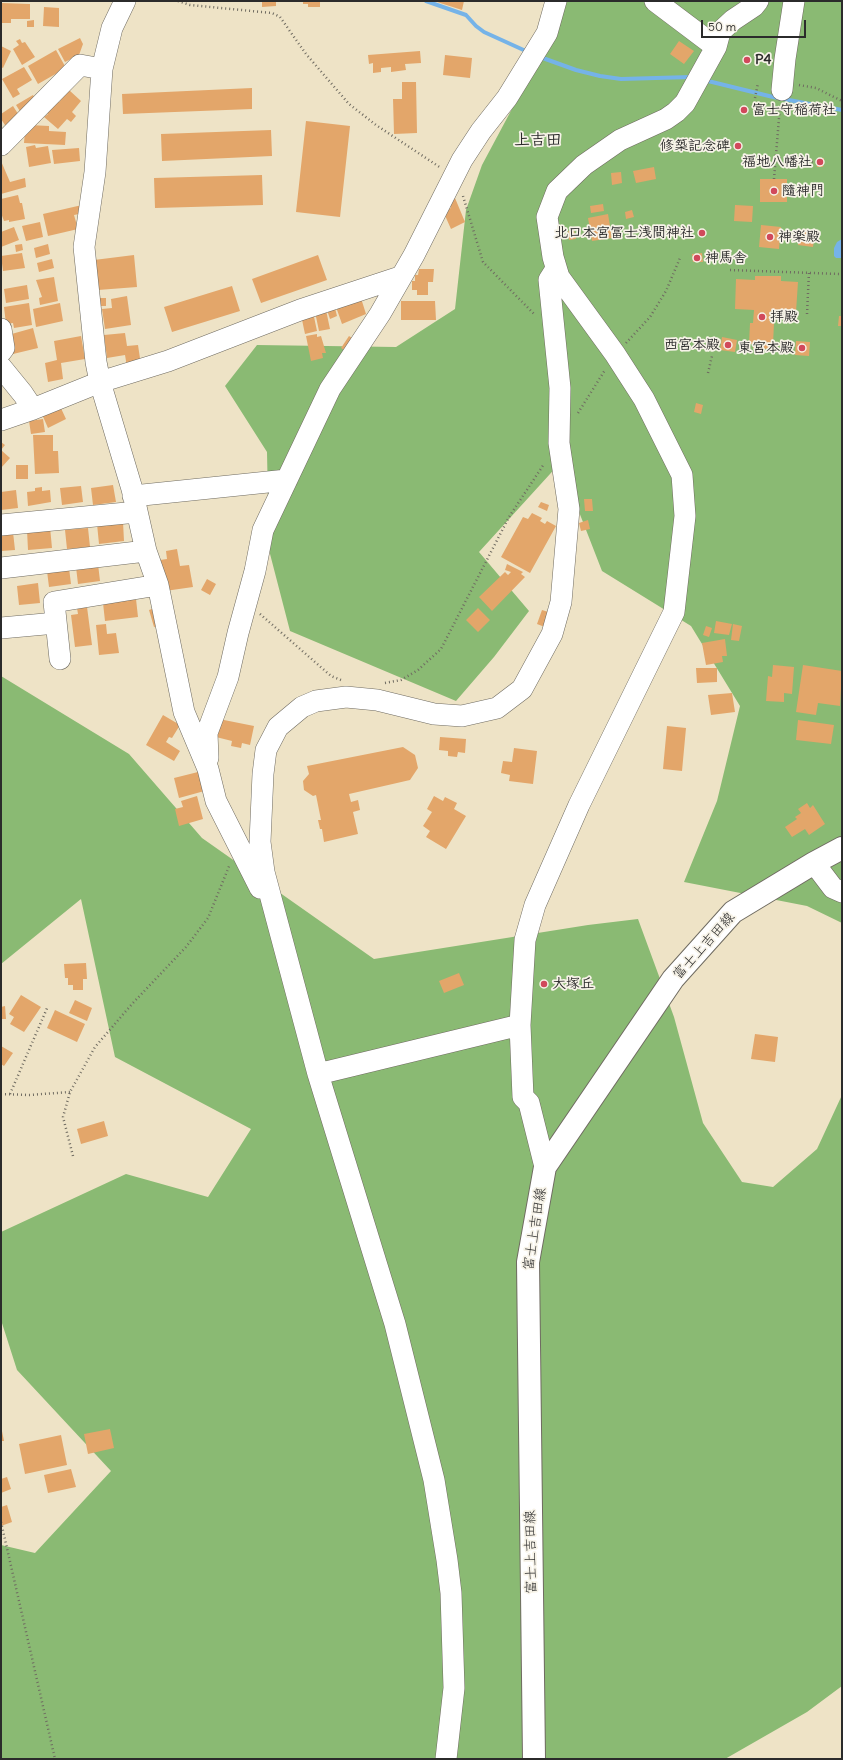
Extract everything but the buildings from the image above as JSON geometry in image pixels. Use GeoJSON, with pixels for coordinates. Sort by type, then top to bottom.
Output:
{"type":"FeatureCollection","features":[{"type":"Feature","properties":{"kind":"main road","name":"富士上吉田線"},"geometry":{"type":"LineString","coordinates":[[534,1759],[528,1262],[546,1167],[673,979],[733,912],[814,863],[842,848]]}},
{"type":"Feature","properties":{"kind":"street"},"geometry":{"type":"LineString","coordinates":[[125,1],[112,28],[102,69],[95,172],[84,247],[100,382],[135,504],[146,551],[158,586],[184,712],[208,769],[216,801],[279,926]]}},
{"type":"Feature","properties":{"kind":"street"},"geometry":{"type":"LineString","coordinates":[[208,769],[207,732],[228,677],[246,601],[255,571],[263,530],[330,389],[380,314],[414,255],[470,148],[507,98],[534,54],[546,33],[556,1]]}},
{"type":"Feature","properties":{"kind":"street"},"geometry":{"type":"LineString","coordinates":[[655,1],[716,47]]}},
{"type":"Feature","properties":{"kind":"street"},"geometry":{"type":"LineString","coordinates":[[546,1167],[530,1103],[523,1097],[520,1025],[525,940],[535,905],[579,805],[674,612],[685,516],[682,475],[644,399],[615,354],[559,277],[556,269],[547,217],[557,191],[584,164],[620,140],[676,112],[685,103],[716,47],[720,32],[733,20],[754,6],[758,1]]}},
{"type":"Feature","properties":{"kind":"street"},"geometry":{"type":"LineString","coordinates":[[782,92],[785,59],[794,1]]}},
{"type":"Feature","properties":{"kind":"street"},"geometry":{"type":"LineString","coordinates":[[1,145],[80,65],[102,69]]}},
{"type":"Feature","properties":{"kind":"street"},"geometry":{"type":"LineString","coordinates":[[446,1759],[454,1688],[451,1594],[434,1480],[395,1324],[318,1074],[264,872],[260,842],[263,774],[266,750],[278,727],[302,707],[316,701],[346,697],[377,700],[434,714],[462,716],[497,708],[522,689],[552,634],[561,602],[569,509],[559,443],[560,388],[549,280],[556,269]]}},
{"type":"Feature","properties":{"kind":"street"},"geometry":{"type":"LineString","coordinates":[[1,420],[100,382],[168,361],[300,310],[400,277]]}},
{"type":"Feature","properties":{"kind":"street"},"geometry":{"type":"LineString","coordinates":[[1,329],[4,348],[1,352]]}},
{"type":"Feature","properties":{"kind":"street"},"geometry":{"type":"LineString","coordinates":[[1,367],[33,409]]}},
{"type":"Feature","properties":{"kind":"street"},"geometry":{"type":"LineString","coordinates":[[1,525],[287,480]]}},
{"type":"Feature","properties":{"kind":"street"},"geometry":{"type":"LineString","coordinates":[[1,568],[146,551]]}},
{"type":"Feature","properties":{"kind":"street"},"geometry":{"type":"LineString","coordinates":[[60,659],[54,602],[158,586]]}},
{"type":"Feature","properties":{"kind":"street"},"geometry":{"type":"LineString","coordinates":[[1,628],[56,623]]}},
{"type":"Feature","properties":{"kind":"street"},"geometry":{"type":"LineString","coordinates":[[814,863],[833,888],[842,892]]}},
{"type":"Feature","properties":{"kind":"street"},"geometry":{"type":"LineString","coordinates":[[318,1074],[520,1025]]}},
{"type":"Feature","properties":{"kind":"path"},"geometry":{"type":"LineString","coordinates":[[178,1],[190,5],[272,13],[280,17],[306,54],[349,104],[376,125],[425,158],[455,175],[469,211],[483,262],[538,318],[555,330]]}},
{"type":"Feature","properties":{"kind":"path"},"geometry":{"type":"LineString","coordinates":[[755,98],[758,84]]}},
{"type":"Feature","properties":{"kind":"path"},"geometry":{"type":"LineString","coordinates":[[774,179],[782,92],[816,88],[842,101]]}},
{"type":"Feature","properties":{"kind":"path"},"geometry":{"type":"LineString","coordinates":[[776,158],[813,162]]}},
{"type":"Feature","properties":{"kind":"path"},"geometry":{"type":"LineString","coordinates":[[575,418],[615,354],[650,317],[666,291],[680,258]]}},
{"type":"Feature","properties":{"kind":"path"},"geometry":{"type":"LineString","coordinates":[[730,270],[840,274]]}},
{"type":"Feature","properties":{"kind":"path"},"geometry":{"type":"LineString","coordinates":[[807,314],[809,272]]}},
{"type":"Feature","properties":{"kind":"path"},"geometry":{"type":"LineString","coordinates":[[708,373],[712,356]]}},
{"type":"Feature","properties":{"kind":"path"},"geometry":{"type":"LineString","coordinates":[[381,684],[401,680],[418,670],[441,649],[509,517],[559,443]]}},
{"type":"Feature","properties":{"kind":"path"},"geometry":{"type":"LineString","coordinates":[[246,601],[331,676],[342,680]]}},
{"type":"Feature","properties":{"kind":"path"},"geometry":{"type":"LineString","coordinates":[[73,1156],[63,1118],[70,1092],[96,1047],[132,1004],[186,947],[208,918],[238,844]]}},
{"type":"Feature","properties":{"kind":"path"},"geometry":{"type":"LineString","coordinates":[[10,1094],[48,1006]]}},
{"type":"Feature","properties":{"kind":"path"},"geometry":{"type":"LineString","coordinates":[[1,1094],[29,1095],[70,1092]]}},
{"type":"Feature","properties":{"kind":"path"},"geometry":{"type":"LineString","coordinates":[[1,1522],[55,1759]]}},
{"type":"Feature","properties":{"kind":"green space"},"geometry":{"type":"Polygon","coordinates":[[[566,1],[842,1],[842,923],[807,906],[684,882],[717,801],[740,706],[691,626],[602,571],[560,463],[479,552],[529,611],[494,657],[456,701],[290,631],[269,550],[267,452],[225,386],[257,345],[396,347],[455,309],[466,210],[482,165],[566,1]]]}},
{"type":"Feature","properties":{"kind":"green space"},"geometry":{"type":"Polygon","coordinates":[[[1,676],[129,754],[202,838],[374,959],[588,925],[638,919],[674,1017],[703,1123],[742,1182],[773,1187],[817,1149],[842,1095],[842,1686],[807,1712],[725,1759],[1,1759],[1,1545],[35,1553],[111,1471],[17,1370],[1,1320],[1,1232],[126,1174],[208,1197],[251,1129],[115,1057],[81,899],[1,964],[1,676]]]}},
{"type":"Feature","properties":{"kind":"water"},"geometry":{"type":"Polygon","coordinates":[[[842,239],[842,258],[836,258],[834,256],[834,248],[837,242],[842,239]]]}},
{"type":"Feature","properties":{"kind":"waterway"},"geometry":{"type":"LineString","coordinates":[[426,1],[466,15],[484,32],[528,52]]}},
{"type":"Feature","properties":{"kind":"waterway"},"geometry":{"type":"LineString","coordinates":[[540,57],[576,70],[621,79],[691,77]]}},
{"type":"Feature","properties":{"kind":"waterway"},"geometry":{"type":"LineString","coordinates":[[704,80],[773,97],[842,110]]}},
{"type":"Feature","properties":{"kind":"place","name":"P4"},"geometry":{"type":"Point","coordinates":[747,60]}},
{"type":"Feature","properties":{"kind":"place","name":"富士守稲荷社"},"geometry":{"type":"Point","coordinates":[744,110]}},
{"type":"Feature","properties":{"kind":"place","name":"修築記念碑"},"geometry":{"type":"Point","coordinates":[738,146]}},
{"type":"Feature","properties":{"kind":"place","name":"福地八幡社"},"geometry":{"type":"Point","coordinates":[820,162]}},
{"type":"Feature","properties":{"kind":"place","name":"隨神門"},"geometry":{"type":"Point","coordinates":[774,191]}},
{"type":"Feature","properties":{"kind":"place","name":"北口本宮冨士浅間神社"},"geometry":{"type":"Point","coordinates":[702,233]}},
{"type":"Feature","properties":{"kind":"place","name":"神楽殿"},"geometry":{"type":"Point","coordinates":[770,237]}},
{"type":"Feature","properties":{"kind":"place","name":"神馬舎"},"geometry":{"type":"Point","coordinates":[697,258]}},
{"type":"Feature","properties":{"kind":"place","name":"拝殿"},"geometry":{"type":"Point","coordinates":[762,317]}},
{"type":"Feature","properties":{"kind":"place","name":"西宮本殿"},"geometry":{"type":"Point","coordinates":[728,345]}},
{"type":"Feature","properties":{"kind":"place","name":"東宮本殿"},"geometry":{"type":"Point","coordinates":[802,348]}},
{"type":"Feature","properties":{"kind":"place","name":"大塚丘"},"geometry":{"type":"Point","coordinates":[544,984]}},
{"type":"Feature","properties":{"kind":"district","name":"上吉田"},"geometry":{"type":"Point","coordinates":[538,140]}}]}
